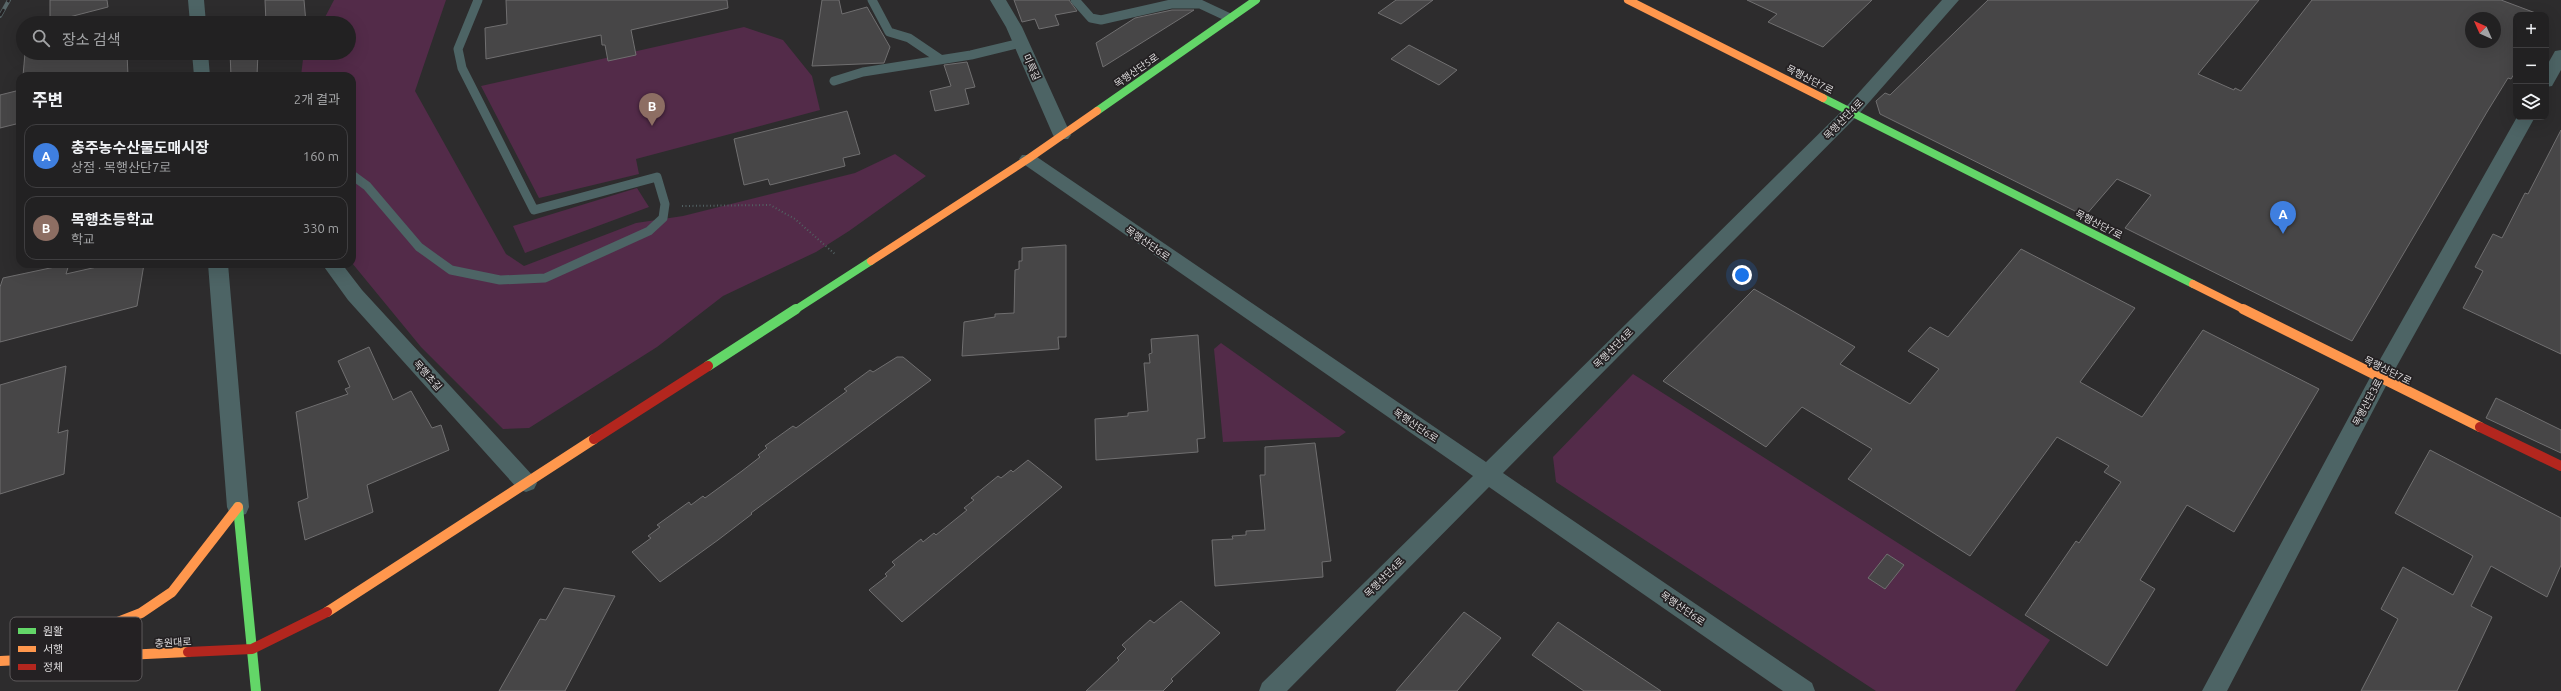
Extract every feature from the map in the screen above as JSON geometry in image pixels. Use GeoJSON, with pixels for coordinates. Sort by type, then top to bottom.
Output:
{"type":"FeatureCollection","features":[{"type":"Feature","properties":{"kind":"street"},"geometry":{"type":"LineString","coordinates":[[196,0],[197,16]]}},
{"type":"Feature","properties":{"kind":"street","name":"미륵길"},"geometry":{"type":"LineString","coordinates":[[998,0],[1021,43],[1062,135]]}},
{"type":"Feature","properties":{"kind":"street","name":"목행산단5로"},"geometry":{"type":"LineString","coordinates":[[252,649],[321,616],[1028,159],[1256,0]]}},
{"type":"Feature","properties":{"kind":"street","name":"목행산단7로"},"geometry":{"type":"LineString","coordinates":[[1628,0],[2380,378],[2561,466]]}},
{"type":"Feature","properties":{"kind":"street","name":"목행산단4로"},"geometry":{"type":"LineString","coordinates":[[1271,691],[1487,473],[1851,112],[1951,0]]}},
{"type":"Feature","properties":{"kind":"street"},"geometry":{"type":"LineString","coordinates":[[2549,77],[2561,56]]}},
{"type":"Feature","properties":{"kind":"street"},"geometry":{"type":"LineString","coordinates":[[201,60],[202,72]]}},
{"type":"Feature","properties":{"kind":"street","name":"목행산단3로"},"geometry":{"type":"LineString","coordinates":[[2214,691],[2380,378],[2524,120]]}},
{"type":"Feature","properties":{"kind":"street","name":"목행산단6로"},"geometry":{"type":"LineString","coordinates":[[1028,159],[1803,691]]}},
{"type":"Feature","properties":{"kind":"street"},"geometry":{"type":"LineString","coordinates":[[218,268],[238,507],[256,691]]}},
{"type":"Feature","properties":{"kind":"street","name":"목행초길"},"geometry":{"type":"LineString","coordinates":[[335,268],[355,295],[526,483]]}},
{"type":"Feature","properties":{"kind":"street"},"geometry":{"type":"LineString","coordinates":[[131,617],[141,613],[172,592],[238,507]]}},
{"type":"Feature","properties":{"kind":"street","name":"충원대로"},"geometry":{"type":"LineString","coordinates":[[142,655],[252,649]]}},
{"type":"Feature","properties":{"kind":"street","name":"충원대로"},"geometry":{"type":"LineString","coordinates":[[0,661],[10,662]]}},
{"type":"Feature","properties":{"kind":"lane"},"geometry":{"type":"LineString","coordinates":[[356,178],[367,186],[419,246],[451,270],[500,280],[544,278],[612,249],[649,231],[663,218],[665,204],[657,177],[534,210],[462,68],[458,49],[478,0]]}},
{"type":"Feature","properties":{"kind":"lane"},"geometry":{"type":"LineString","coordinates":[[872,0],[889,32],[909,38],[940,59]]}},
{"type":"Feature","properties":{"kind":"lane"},"geometry":{"type":"LineString","coordinates":[[1075,0],[1091,18],[1101,20],[1171,4],[1200,4],[1230,18]]}},
{"type":"Feature","properties":{"kind":"lane"},"geometry":{"type":"LineString","coordinates":[[834,81],[863,72],[940,59],[970,56],[1021,43]]}},
{"type":"Feature","properties":{"kind":"path"},"geometry":{"type":"LineString","coordinates":[[665,204],[699,209],[771,205],[793,218],[836,255]]}},
{"type":"Feature","properties":{"kind":"shaded area"},"geometry":{"type":"Polygon","coordinates":[[[334,0],[446,0],[415,91],[506,254],[524,266],[636,223],[683,216],[855,173],[895,154],[926,176],[849,231],[816,252],[723,296],[657,347],[529,428],[503,429],[421,347],[356,268],[356,72],[301,72],[303,60],[356,60],[356,16],[326,16],[334,0]]]}},
{"type":"Feature","properties":{"kind":"shaded area"},"geometry":{"type":"Polygon","coordinates":[[[744,27],[783,40],[812,76],[820,110],[636,159],[639,174],[539,198],[481,86],[744,27]]]}},
{"type":"Feature","properties":{"kind":"shaded area"},"geometry":{"type":"Polygon","coordinates":[[[637,188],[649,207],[525,253],[513,226],[637,188]]]}},
{"type":"Feature","properties":{"kind":"shaded area"},"geometry":{"type":"Polygon","coordinates":[[[1221,343],[1346,432],[1339,437],[1223,442],[1214,349],[1221,343]]]}},
{"type":"Feature","properties":{"kind":"shaded area"},"geometry":{"type":"Polygon","coordinates":[[[1633,374],[2050,640],[2015,691],[1876,691],[1556,482],[1553,457],[1633,374]]]}},
{"type":"Feature","properties":{"kind":"building"},"geometry":{"type":"Polygon","coordinates":[[[50,0],[107,0],[108,7],[73,16],[50,16],[50,0]]]}},
{"type":"Feature","properties":{"kind":"building"},"geometry":{"type":"Polygon","coordinates":[[[265,0],[304,0],[305,16],[266,16],[265,0]]]}},
{"type":"Feature","properties":{"kind":"building"},"geometry":{"type":"Polygon","coordinates":[[[506,0],[727,0],[728,8],[631,30],[636,55],[608,61],[605,45],[602,45],[601,35],[486,59],[485,28],[507,24],[506,0]]]}},
{"type":"Feature","properties":{"kind":"building"},"geometry":{"type":"Polygon","coordinates":[[[822,0],[839,0],[842,14],[867,7],[890,47],[884,63],[812,66],[822,0]]]}},
{"type":"Feature","properties":{"kind":"building"},"geometry":{"type":"Polygon","coordinates":[[[1014,0],[1069,0],[1077,11],[1055,15],[1059,25],[1039,29],[1035,19],[1022,22],[1014,0]]]}},
{"type":"Feature","properties":{"kind":"building"},"geometry":{"type":"Polygon","coordinates":[[[1396,0],[1433,0],[1401,24],[1378,13],[1396,0]]]}},
{"type":"Feature","properties":{"kind":"building"},"geometry":{"type":"Polygon","coordinates":[[[1747,0],[1872,0],[1823,47],[1768,22],[1777,14],[1747,0]]]}},
{"type":"Feature","properties":{"kind":"building"},"geometry":{"type":"Polygon","coordinates":[[[1988,0],[2259,0],[2198,74],[2234,90],[2235,88],[2241,91],[2312,0],[2501,0],[2533,12],[2513,12],[2513,76],[2511,79],[2508,78],[2487,112],[2352,341],[2125,228],[2151,195],[2117,179],[2085,216],[1880,114],[1876,101],[1885,93],[1890,95],[1988,0]]]}},
{"type":"Feature","properties":{"kind":"building"},"geometry":{"type":"Polygon","coordinates":[[[1172,10],[1194,10],[1103,67],[1096,43],[1135,18],[1172,10]]]}},
{"type":"Feature","properties":{"kind":"building"},"geometry":{"type":"Polygon","coordinates":[[[1409,45],[1457,70],[1439,85],[1391,59],[1409,45]]]}},
{"type":"Feature","properties":{"kind":"building"},"geometry":{"type":"Polygon","coordinates":[[[24,60],[127,60],[128,72],[23,72],[24,60]]]}},
{"type":"Feature","properties":{"kind":"building"},"geometry":{"type":"Polygon","coordinates":[[[230,60],[258,60],[257,72],[231,72],[230,60]]]}},
{"type":"Feature","properties":{"kind":"building"},"geometry":{"type":"Polygon","coordinates":[[[967,62],[975,87],[965,89],[969,104],[935,111],[930,91],[951,86],[944,65],[967,62]]]}},
{"type":"Feature","properties":{"kind":"building"},"geometry":{"type":"Polygon","coordinates":[[[16,91],[16,124],[0,128],[0,95],[16,91]]]}},
{"type":"Feature","properties":{"kind":"building"},"geometry":{"type":"Polygon","coordinates":[[[847,111],[860,154],[843,158],[845,166],[770,185],[768,179],[744,185],[734,139],[847,111]]]}},
{"type":"Feature","properties":{"kind":"building"},"geometry":{"type":"Polygon","coordinates":[[[2561,130],[2561,354],[2463,308],[2483,271],[2475,267],[2493,234],[2502,238],[2525,193],[2528,194],[2561,130]]]}},
{"type":"Feature","properties":{"kind":"building"},"geometry":{"type":"Polygon","coordinates":[[[1066,245],[1066,337],[1058,337],[1059,349],[962,356],[964,322],[995,317],[995,314],[1014,313],[1015,270],[1019,269],[1019,261],[1022,261],[1022,248],[1066,245]]]}},
{"type":"Feature","properties":{"kind":"building"},"geometry":{"type":"Polygon","coordinates":[[[2021,249],[2135,308],[2080,382],[2142,417],[2203,330],[2319,389],[2234,532],[2187,505],[2140,580],[2155,589],[2107,666],[2025,615],[2076,541],[2079,543],[2121,482],[2104,472],[2109,466],[2057,437],[1970,556],[1848,479],[1872,449],[1802,407],[1766,447],[1663,381],[1754,289],[1855,347],[1840,364],[1910,404],[1939,369],[1908,351],[1930,327],[1948,337],[2021,249]]]}},
{"type":"Feature","properties":{"kind":"building"},"geometry":{"type":"Polygon","coordinates":[[[50,268],[68,268],[66,274],[92,268],[143,268],[137,306],[0,342],[0,287],[3,278],[50,268]]]}},
{"type":"Feature","properties":{"kind":"building"},"geometry":{"type":"Polygon","coordinates":[[[1198,335],[1205,438],[1197,439],[1198,452],[1096,460],[1095,419],[1128,416],[1128,413],[1148,411],[1144,363],[1150,363],[1149,354],[1152,353],[1151,339],[1198,335]]]}},
{"type":"Feature","properties":{"kind":"building"},"geometry":{"type":"Polygon","coordinates":[[[369,347],[393,400],[411,391],[432,428],[441,425],[449,450],[367,485],[373,512],[305,540],[298,502],[308,498],[296,412],[348,394],[345,389],[350,387],[338,361],[369,347]]]}},
{"type":"Feature","properties":{"kind":"building"},"geometry":{"type":"Polygon","coordinates":[[[897,357],[903,357],[931,380],[751,513],[752,514],[718,540],[660,582],[632,552],[651,538],[648,536],[660,527],[657,525],[689,502],[691,505],[703,496],[705,498],[760,457],[758,455],[767,448],[765,446],[793,426],[796,428],[847,391],[844,389],[870,370],[873,372],[897,357]]]}},
{"type":"Feature","properties":{"kind":"building"},"geometry":{"type":"Polygon","coordinates":[[[66,366],[58,433],[68,430],[64,474],[0,494],[0,385],[66,366]]]}},
{"type":"Feature","properties":{"kind":"building"},"geometry":{"type":"Polygon","coordinates":[[[2496,398],[2561,430],[2561,453],[2486,418],[2496,398]]]}},
{"type":"Feature","properties":{"kind":"building"},"geometry":{"type":"Polygon","coordinates":[[[1315,443],[1331,561],[1322,562],[1323,577],[1215,586],[1212,540],[1233,539],[1232,536],[1246,535],[1246,531],[1265,530],[1260,475],[1265,475],[1265,447],[1315,443]]]}},
{"type":"Feature","properties":{"kind":"building"},"geometry":{"type":"Polygon","coordinates":[[[2430,450],[2561,518],[2561,565],[2547,597],[2491,566],[2471,606],[2492,617],[2457,691],[2361,691],[2398,619],[2381,609],[2403,567],[2453,595],[2473,556],[2395,513],[2430,450]]]}},
{"type":"Feature","properties":{"kind":"building"},"geometry":{"type":"Polygon","coordinates":[[[1028,460],[1062,487],[902,622],[869,590],[887,576],[885,574],[895,565],[892,562],[921,539],[923,542],[934,533],[936,535],[967,510],[964,508],[974,500],[971,498],[998,476],[1001,478],[1011,470],[1013,472],[1028,460]]]}},
{"type":"Feature","properties":{"kind":"building"},"geometry":{"type":"Polygon","coordinates":[[[1887,554],[1904,565],[1885,589],[1868,578],[1887,554]]]}},
{"type":"Feature","properties":{"kind":"building"},"geometry":{"type":"Polygon","coordinates":[[[564,588],[615,596],[565,691],[499,691],[540,619],[546,620],[564,588]]]}},
{"type":"Feature","properties":{"kind":"building"},"geometry":{"type":"Polygon","coordinates":[[[1181,601],[1220,633],[1171,679],[1173,681],[1163,691],[1086,691],[1119,660],[1117,658],[1126,649],[1122,645],[1150,620],[1154,623],[1181,601]]]}},
{"type":"Feature","properties":{"kind":"building"},"geometry":{"type":"Polygon","coordinates":[[[1464,612],[1501,638],[1457,691],[1396,691],[1464,612]]]}},
{"type":"Feature","properties":{"kind":"building"},"geometry":{"type":"Polygon","coordinates":[[[1558,622],[1661,691],[1584,691],[1532,655],[1558,622]]]}},
{"type":"Feature","properties":{"kind":"railway"},"geometry":{"type":"LineString","coordinates":[[0,16],[9,0]]}},
{"type":"Feature","properties":{"kind":"traffic: fast"},"geometry":{"type":"LineString","coordinates":[[1097,111],[1256,0]]}},
{"type":"Feature","properties":{"kind":"traffic: fast"},"geometry":{"type":"LineString","coordinates":[[1823,98],[2193,284]]}},
{"type":"Feature","properties":{"kind":"traffic: fast"},"geometry":{"type":"LineString","coordinates":[[708,366],[871,261]]}},
{"type":"Feature","properties":{"kind":"traffic: fast"},"geometry":{"type":"LineString","coordinates":[[238,507],[256,691]]}},
{"type":"Feature","properties":{"kind":"traffic: slow"},"geometry":{"type":"LineString","coordinates":[[1628,0],[1823,98]]}},
{"type":"Feature","properties":{"kind":"traffic: slow"},"geometry":{"type":"LineString","coordinates":[[871,261],[1028,159],[1097,111]]}},
{"type":"Feature","properties":{"kind":"traffic: slow"},"geometry":{"type":"LineString","coordinates":[[2193,284],[2480,427]]}},
{"type":"Feature","properties":{"kind":"traffic: slow"},"geometry":{"type":"LineString","coordinates":[[327,612],[594,439]]}},
{"type":"Feature","properties":{"kind":"traffic: slow"},"geometry":{"type":"LineString","coordinates":[[131,617],[141,613],[172,592],[238,507]]}},
{"type":"Feature","properties":{"kind":"traffic: slow"},"geometry":{"type":"LineString","coordinates":[[142,654],[188,652]]}},
{"type":"Feature","properties":{"kind":"traffic: slow"},"geometry":{"type":"LineString","coordinates":[[0,661],[10,661]]}},
{"type":"Feature","properties":{"kind":"traffic: jam"},"geometry":{"type":"LineString","coordinates":[[594,439],[708,366]]}},
{"type":"Feature","properties":{"kind":"traffic: jam"},"geometry":{"type":"LineString","coordinates":[[2480,427],[2561,466]]}},
{"type":"Feature","properties":{"kind":"traffic: jam"},"geometry":{"type":"LineString","coordinates":[[188,652],[252,649],[327,612]]}},
{"type":"Feature","properties":{"kind":"place","name":"목행초등학교"},"geometry":{"type":"Point","coordinates":[652,126]}},
{"type":"Feature","properties":{"kind":"place","name":"충주농수산물도매시장"},"geometry":{"type":"Point","coordinates":[2283,234]}}]}
